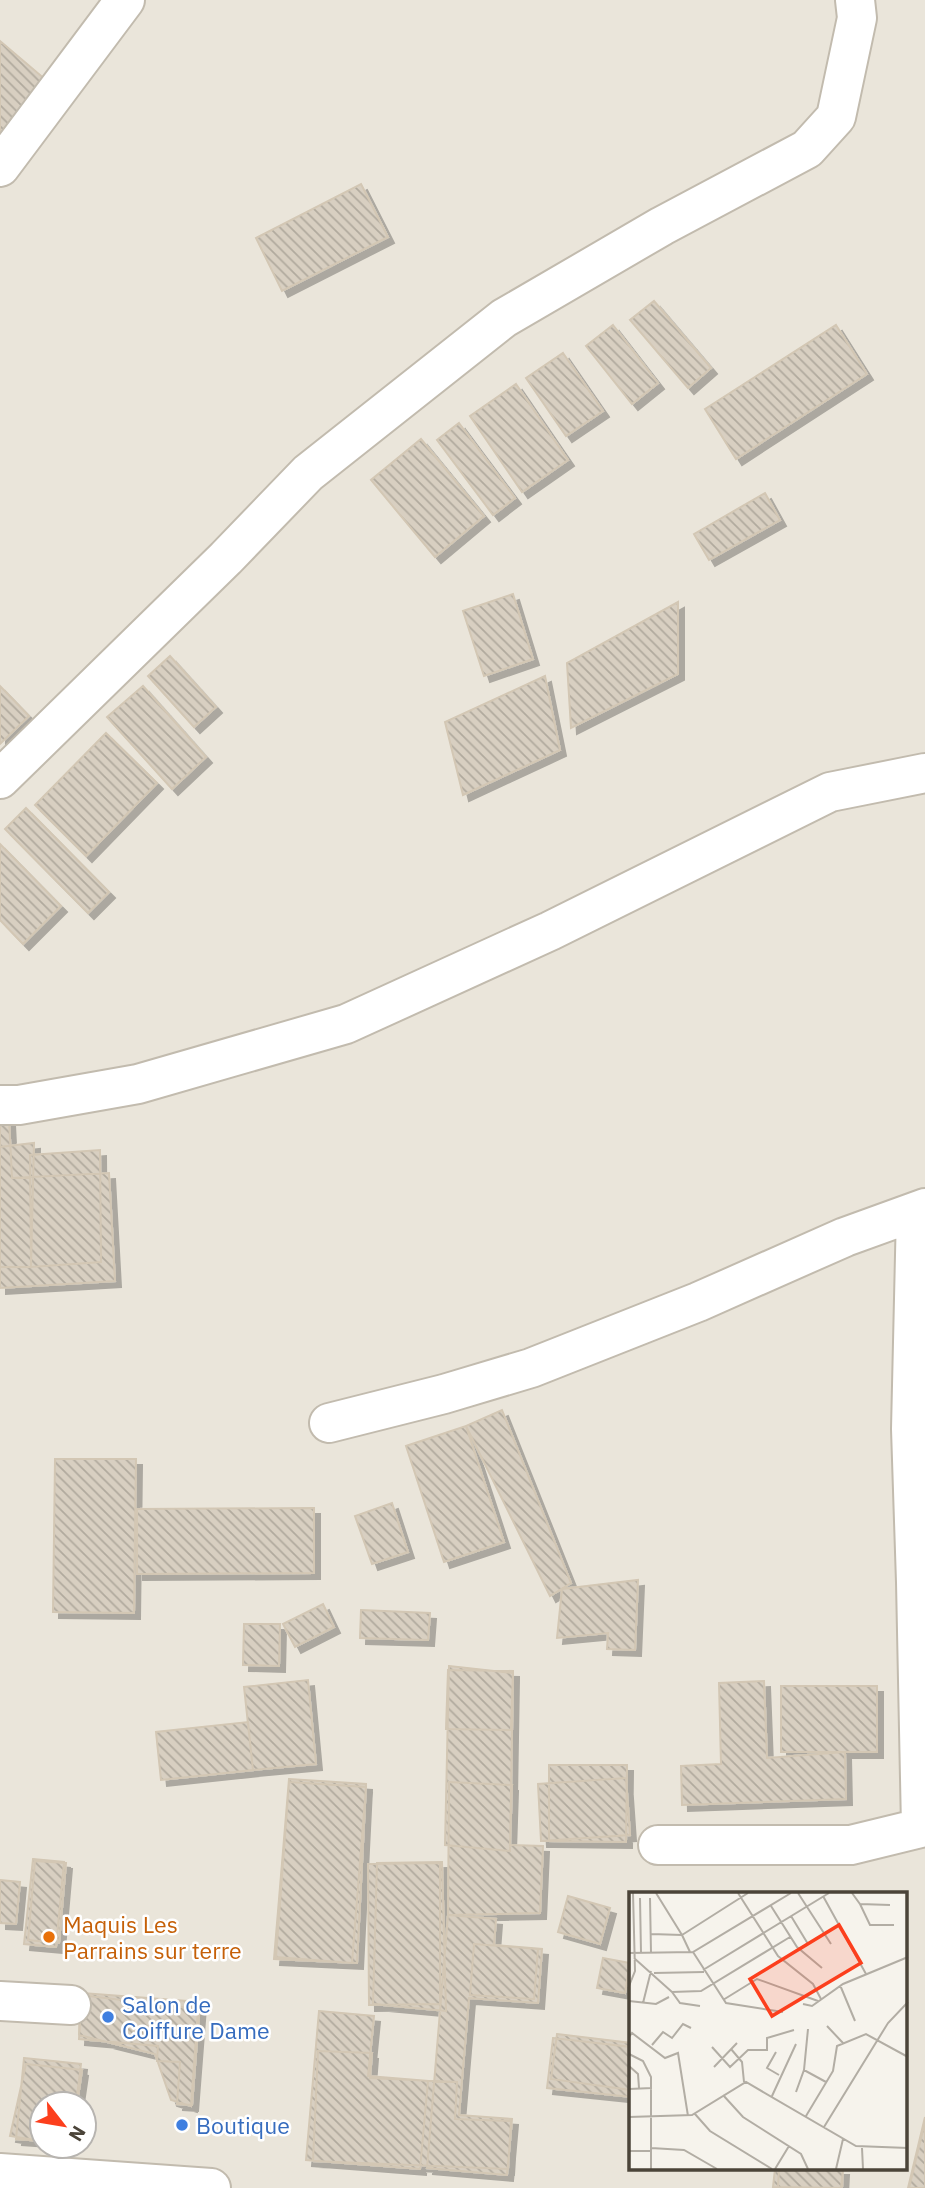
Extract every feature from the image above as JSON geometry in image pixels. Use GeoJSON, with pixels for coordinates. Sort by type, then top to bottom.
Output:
{"type":"FeatureCollection","features":[{"type":"Feature","properties":{"kind":"street"},"geometry":{"type":"LineString","coordinates":[[0,167],[125,0]]}},
{"type":"Feature","properties":{"kind":"street"},"geometry":{"type":"LineString","coordinates":[[0,779],[226,558],[308,473],[504,318],[662,226],[807,149],[836,117],[857,18],[855,0]]}},
{"type":"Feature","properties":{"kind":"street"},"geometry":{"type":"LineString","coordinates":[[0,1105],[19,1105],[138,1084],[346,1024],[550,931],[830,792],[925,773]]}},
{"type":"Feature","properties":{"kind":"street"},"geometry":{"type":"LineString","coordinates":[[329,1423],[444,1394],[531,1368],[698,1302],[845,1237],[921,1210],[916,1582],[923,1827],[851,1845],[658,1845]]}},
{"type":"Feature","properties":{"kind":"street"},"geometry":{"type":"LineString","coordinates":[[0,2001],[71,2005]]}},
{"type":"Feature","properties":{"kind":"street"},"geometry":{"type":"LineString","coordinates":[[0,2173],[211,2188]]}},
{"type":"Feature","properties":{"kind":"shaded area"},"geometry":{"type":"Polygon","coordinates":[[[0,0],[925,0],[925,2188],[0,2188],[0,0]]]}},
{"type":"Feature","properties":{"kind":"building"},"geometry":{"type":"Polygon","coordinates":[[[0,41],[46,80],[0,134],[0,41]]]}},
{"type":"Feature","properties":{"kind":"building"},"geometry":{"type":"Polygon","coordinates":[[[361,184],[388,237],[282,291],[256,238],[361,184]]]}},
{"type":"Feature","properties":{"kind":"building"},"geometry":{"type":"Polygon","coordinates":[[[654,301],[711,368],[688,388],[630,320],[654,301]]]}},
{"type":"Feature","properties":{"kind":"building"},"geometry":{"type":"Polygon","coordinates":[[[613,325],[658,383],[632,404],[586,346],[613,325]]]}},
{"type":"Feature","properties":{"kind":"building"},"geometry":{"type":"Polygon","coordinates":[[[836,325],[867,374],[736,459],[705,409],[836,325]]]}},
{"type":"Feature","properties":{"kind":"building"},"geometry":{"type":"Polygon","coordinates":[[[563,353],[603,411],[566,436],[526,378],[563,353]]]}},
{"type":"Feature","properties":{"kind":"building"},"geometry":{"type":"Polygon","coordinates":[[[516,384],[568,460],[522,492],[470,416],[516,384]]]}},
{"type":"Feature","properties":{"kind":"building"},"geometry":{"type":"Polygon","coordinates":[[[459,423],[515,498],[493,515],[437,440],[459,423]]]}},
{"type":"Feature","properties":{"kind":"building"},"geometry":{"type":"Polygon","coordinates":[[[421,439],[484,516],[435,557],[371,480],[421,439]]]}},
{"type":"Feature","properties":{"kind":"building"},"geometry":{"type":"Polygon","coordinates":[[[765,493],[780,520],[709,560],[694,534],[765,493]]]}},
{"type":"Feature","properties":{"kind":"building"},"geometry":{"type":"Polygon","coordinates":[[[513,594],[533,659],[484,676],[463,611],[513,594]]]}},
{"type":"Feature","properties":{"kind":"building"},"geometry":{"type":"Polygon","coordinates":[[[678,602],[678,674],[571,728],[567,663],[678,602]]]}},
{"type":"Feature","properties":{"kind":"building"},"geometry":{"type":"Polygon","coordinates":[[[170,656],[216,707],[194,727],[148,676],[170,656]]]}},
{"type":"Feature","properties":{"kind":"building"},"geometry":{"type":"Polygon","coordinates":[[[545,676],[560,750],[463,795],[445,722],[545,676]]]}},
{"type":"Feature","properties":{"kind":"building"},"geometry":{"type":"Polygon","coordinates":[[[0,686],[29,716],[0,744],[0,686]]]}},
{"type":"Feature","properties":{"kind":"building"},"geometry":{"type":"Polygon","coordinates":[[[143,686],[206,757],[172,789],[107,717],[143,686]]]}},
{"type":"Feature","properties":{"kind":"building"},"geometry":{"type":"Polygon","coordinates":[[[106,733],[157,783],[86,856],[35,805],[106,733]]]}},
{"type":"Feature","properties":{"kind":"building"},"geometry":{"type":"Polygon","coordinates":[[[26,808],[109,892],[88,913],[5,829],[26,808]]]}},
{"type":"Feature","properties":{"kind":"building"},"geometry":{"type":"Polygon","coordinates":[[[0,844],[61,906],[23,944],[0,920],[0,844]]]}},
{"type":"Feature","properties":{"kind":"building"},"geometry":{"type":"Polygon","coordinates":[[[9,1119],[12,1178],[109,1173],[115,1281],[0,1288],[0,1120],[9,1119]]]}},
{"type":"Feature","properties":{"kind":"building"},"geometry":{"type":"Polygon","coordinates":[[[34,1143],[31,1267],[0,1267],[0,1147],[34,1143]]]}},
{"type":"Feature","properties":{"kind":"building"},"geometry":{"type":"Polygon","coordinates":[[[100,1150],[101,1262],[31,1267],[30,1155],[100,1150]]]}},
{"type":"Feature","properties":{"kind":"building"},"geometry":{"type":"Polygon","coordinates":[[[502,1410],[571,1583],[550,1596],[466,1426],[502,1410]]]}},
{"type":"Feature","properties":{"kind":"building"},"geometry":{"type":"Polygon","coordinates":[[[466,1426],[504,1542],[444,1562],[406,1446],[466,1426]]]}},
{"type":"Feature","properties":{"kind":"building"},"geometry":{"type":"Polygon","coordinates":[[[55,1459],[136,1459],[134,1613],[53,1612],[55,1459]]]}},
{"type":"Feature","properties":{"kind":"building"},"geometry":{"type":"Polygon","coordinates":[[[392,1503],[408,1552],[372,1564],[355,1516],[392,1503]]]}},
{"type":"Feature","properties":{"kind":"building"},"geometry":{"type":"Polygon","coordinates":[[[314,1508],[314,1573],[137,1574],[137,1509],[314,1508]]]}},
{"type":"Feature","properties":{"kind":"building"},"geometry":{"type":"Polygon","coordinates":[[[638,1580],[635,1650],[607,1649],[608,1633],[557,1638],[562,1589],[638,1580]]]}},
{"type":"Feature","properties":{"kind":"building"},"geometry":{"type":"Polygon","coordinates":[[[323,1604],[334,1627],[295,1647],[283,1624],[323,1604]]]}},
{"type":"Feature","properties":{"kind":"building"},"geometry":{"type":"Polygon","coordinates":[[[361,1610],[430,1613],[428,1640],[360,1638],[361,1610]]]}},
{"type":"Feature","properties":{"kind":"building"},"geometry":{"type":"Polygon","coordinates":[[[244,1624],[280,1624],[279,1666],[243,1665],[244,1624]]]}},
{"type":"Feature","properties":{"kind":"building"},"geometry":{"type":"Polygon","coordinates":[[[449,1666],[513,1673],[510,1851],[445,1845],[449,1666]]]}},
{"type":"Feature","properties":{"kind":"building"},"geometry":{"type":"Polygon","coordinates":[[[448,1670],[513,1671],[511,1730],[446,1729],[448,1670]]]}},
{"type":"Feature","properties":{"kind":"building"},"geometry":{"type":"Polygon","coordinates":[[[308,1680],[316,1764],[253,1770],[244,1687],[308,1680]]]}},
{"type":"Feature","properties":{"kind":"building"},"geometry":{"type":"Polygon","coordinates":[[[764,1681],[767,1758],[845,1752],[846,1799],[682,1805],[681,1766],[721,1764],[719,1683],[764,1681]]]}},
{"type":"Feature","properties":{"kind":"building"},"geometry":{"type":"Polygon","coordinates":[[[781,1686],[877,1686],[877,1752],[781,1752],[781,1686]]]}},
{"type":"Feature","properties":{"kind":"building"},"geometry":{"type":"Polygon","coordinates":[[[248,1722],[253,1770],[161,1780],[156,1732],[248,1722]]]}},
{"type":"Feature","properties":{"kind":"building"},"geometry":{"type":"Polygon","coordinates":[[[549,1765],[627,1765],[626,1842],[549,1841],[549,1765]]]}},
{"type":"Feature","properties":{"kind":"building"},"geometry":{"type":"Polygon","coordinates":[[[626,1778],[630,1835],[541,1841],[538,1784],[626,1778]]]}},
{"type":"Feature","properties":{"kind":"building"},"geometry":{"type":"Polygon","coordinates":[[[289,1779],[366,1784],[357,1963],[274,1959],[289,1779]]]}},
{"type":"Feature","properties":{"kind":"building"},"geometry":{"type":"Polygon","coordinates":[[[289,1782],[366,1787],[352,1963],[276,1957],[289,1782]]]}},
{"type":"Feature","properties":{"kind":"building"},"geometry":{"type":"Polygon","coordinates":[[[449,1782],[512,1785],[510,1845],[543,1846],[540,1913],[448,1915],[449,1782]]]}},
{"type":"Feature","properties":{"kind":"building"},"geometry":{"type":"Polygon","coordinates":[[[33,1859],[64,1862],[56,1947],[24,1944],[33,1859]]]}},
{"type":"Feature","properties":{"kind":"building"},"geometry":{"type":"Polygon","coordinates":[[[35,1861],[66,1863],[59,1943],[28,1940],[35,1861]]]}},
{"type":"Feature","properties":{"kind":"building"},"geometry":{"type":"Polygon","coordinates":[[[442,1862],[446,2011],[373,2004],[377,1863],[442,1862]]]}},
{"type":"Feature","properties":{"kind":"building"},"geometry":{"type":"Polygon","coordinates":[[[440,1863],[440,2004],[369,2005],[368,1864],[440,1863]]]}},
{"type":"Feature","properties":{"kind":"building"},"geometry":{"type":"Polygon","coordinates":[[[0,1880],[20,1882],[16,1924],[0,1923],[0,1880]]]}},
{"type":"Feature","properties":{"kind":"building"},"geometry":{"type":"Polygon","coordinates":[[[568,1896],[610,1908],[600,1944],[558,1932],[568,1896]]]}},
{"type":"Feature","properties":{"kind":"building"},"geometry":{"type":"Polygon","coordinates":[[[448,1915],[496,1919],[494,1945],[542,1949],[538,2003],[469,1998],[459,2115],[512,2119],[507,2175],[427,2168],[448,1915]]]}},
{"type":"Feature","properties":{"kind":"building"},"geometry":{"type":"Polygon","coordinates":[[[474,1944],[538,1949],[534,1999],[470,1995],[474,1944]]]}},
{"type":"Feature","properties":{"kind":"building"},"geometry":{"type":"Polygon","coordinates":[[[603,1958],[629,1963],[625,1993],[597,1988],[603,1958]]]}},
{"type":"Feature","properties":{"kind":"building"},"geometry":{"type":"Polygon","coordinates":[[[82,1993],[200,2002],[192,2105],[177,2104],[180,2062],[157,2061],[158,2046],[79,2039],[82,1993]]]}},
{"type":"Feature","properties":{"kind":"building"},"geometry":{"type":"Polygon","coordinates":[[[80,1995],[198,2009],[191,2106],[171,2100],[155,2054],[79,2035],[80,1995]]]}},
{"type":"Feature","properties":{"kind":"building"},"geometry":{"type":"Polygon","coordinates":[[[319,2011],[374,2016],[368,2076],[428,2081],[420,2169],[306,2160],[319,2011]]]}},
{"type":"Feature","properties":{"kind":"building"},"geometry":{"type":"Polygon","coordinates":[[[557,2034],[629,2043],[629,2090],[551,2079],[557,2034]]]}},
{"type":"Feature","properties":{"kind":"building"},"geometry":{"type":"Polygon","coordinates":[[[553,2038],[629,2047],[629,2097],[547,2088],[553,2038]]]}},
{"type":"Feature","properties":{"kind":"building"},"geometry":{"type":"Polygon","coordinates":[[[318,2051],[372,2053],[370,2078],[457,2082],[455,2119],[511,2121],[508,2169],[313,2161],[318,2051]]]}},
{"type":"Feature","properties":{"kind":"building"},"geometry":{"type":"Polygon","coordinates":[[[24,2058],[81,2064],[78,2090],[28,2090],[28,2140],[16,2139],[24,2058]]]}},
{"type":"Feature","properties":{"kind":"building"},"geometry":{"type":"Polygon","coordinates":[[[26,2064],[82,2070],[79,2090],[28,2090],[28,2139],[10,2136],[26,2064]]]}},
{"type":"Feature","properties":{"kind":"building"},"geometry":{"type":"Polygon","coordinates":[[[925,2117],[925,2188],[908,2188],[925,2117]]]}},
{"type":"Feature","properties":{"kind":"building"},"geometry":{"type":"Polygon","coordinates":[[[925,2122],[925,2188],[909,2188],[925,2122]]]}},
{"type":"Feature","properties":{"kind":"building"},"geometry":{"type":"Polygon","coordinates":[[[775,2170],[843,2170],[841,2188],[773,2187],[775,2170]]]}},
{"type":"Feature","properties":{"kind":"building"},"geometry":{"type":"Polygon","coordinates":[[[779,2170],[843,2170],[842,2188],[778,2187],[779,2170]]]}},
{"type":"Feature","properties":{"kind":"place","name":"Maquis Les Parrains sur terre"},"geometry":{"type":"Point","coordinates":[49,1937]}},
{"type":"Feature","properties":{"kind":"place","name":"Salon de Coiffure Dame"},"geometry":{"type":"Point","coordinates":[108,2017]}},
{"type":"Feature","properties":{"kind":"place","name":"Boutique"},"geometry":{"type":"Point","coordinates":[182,2125]}}]}
